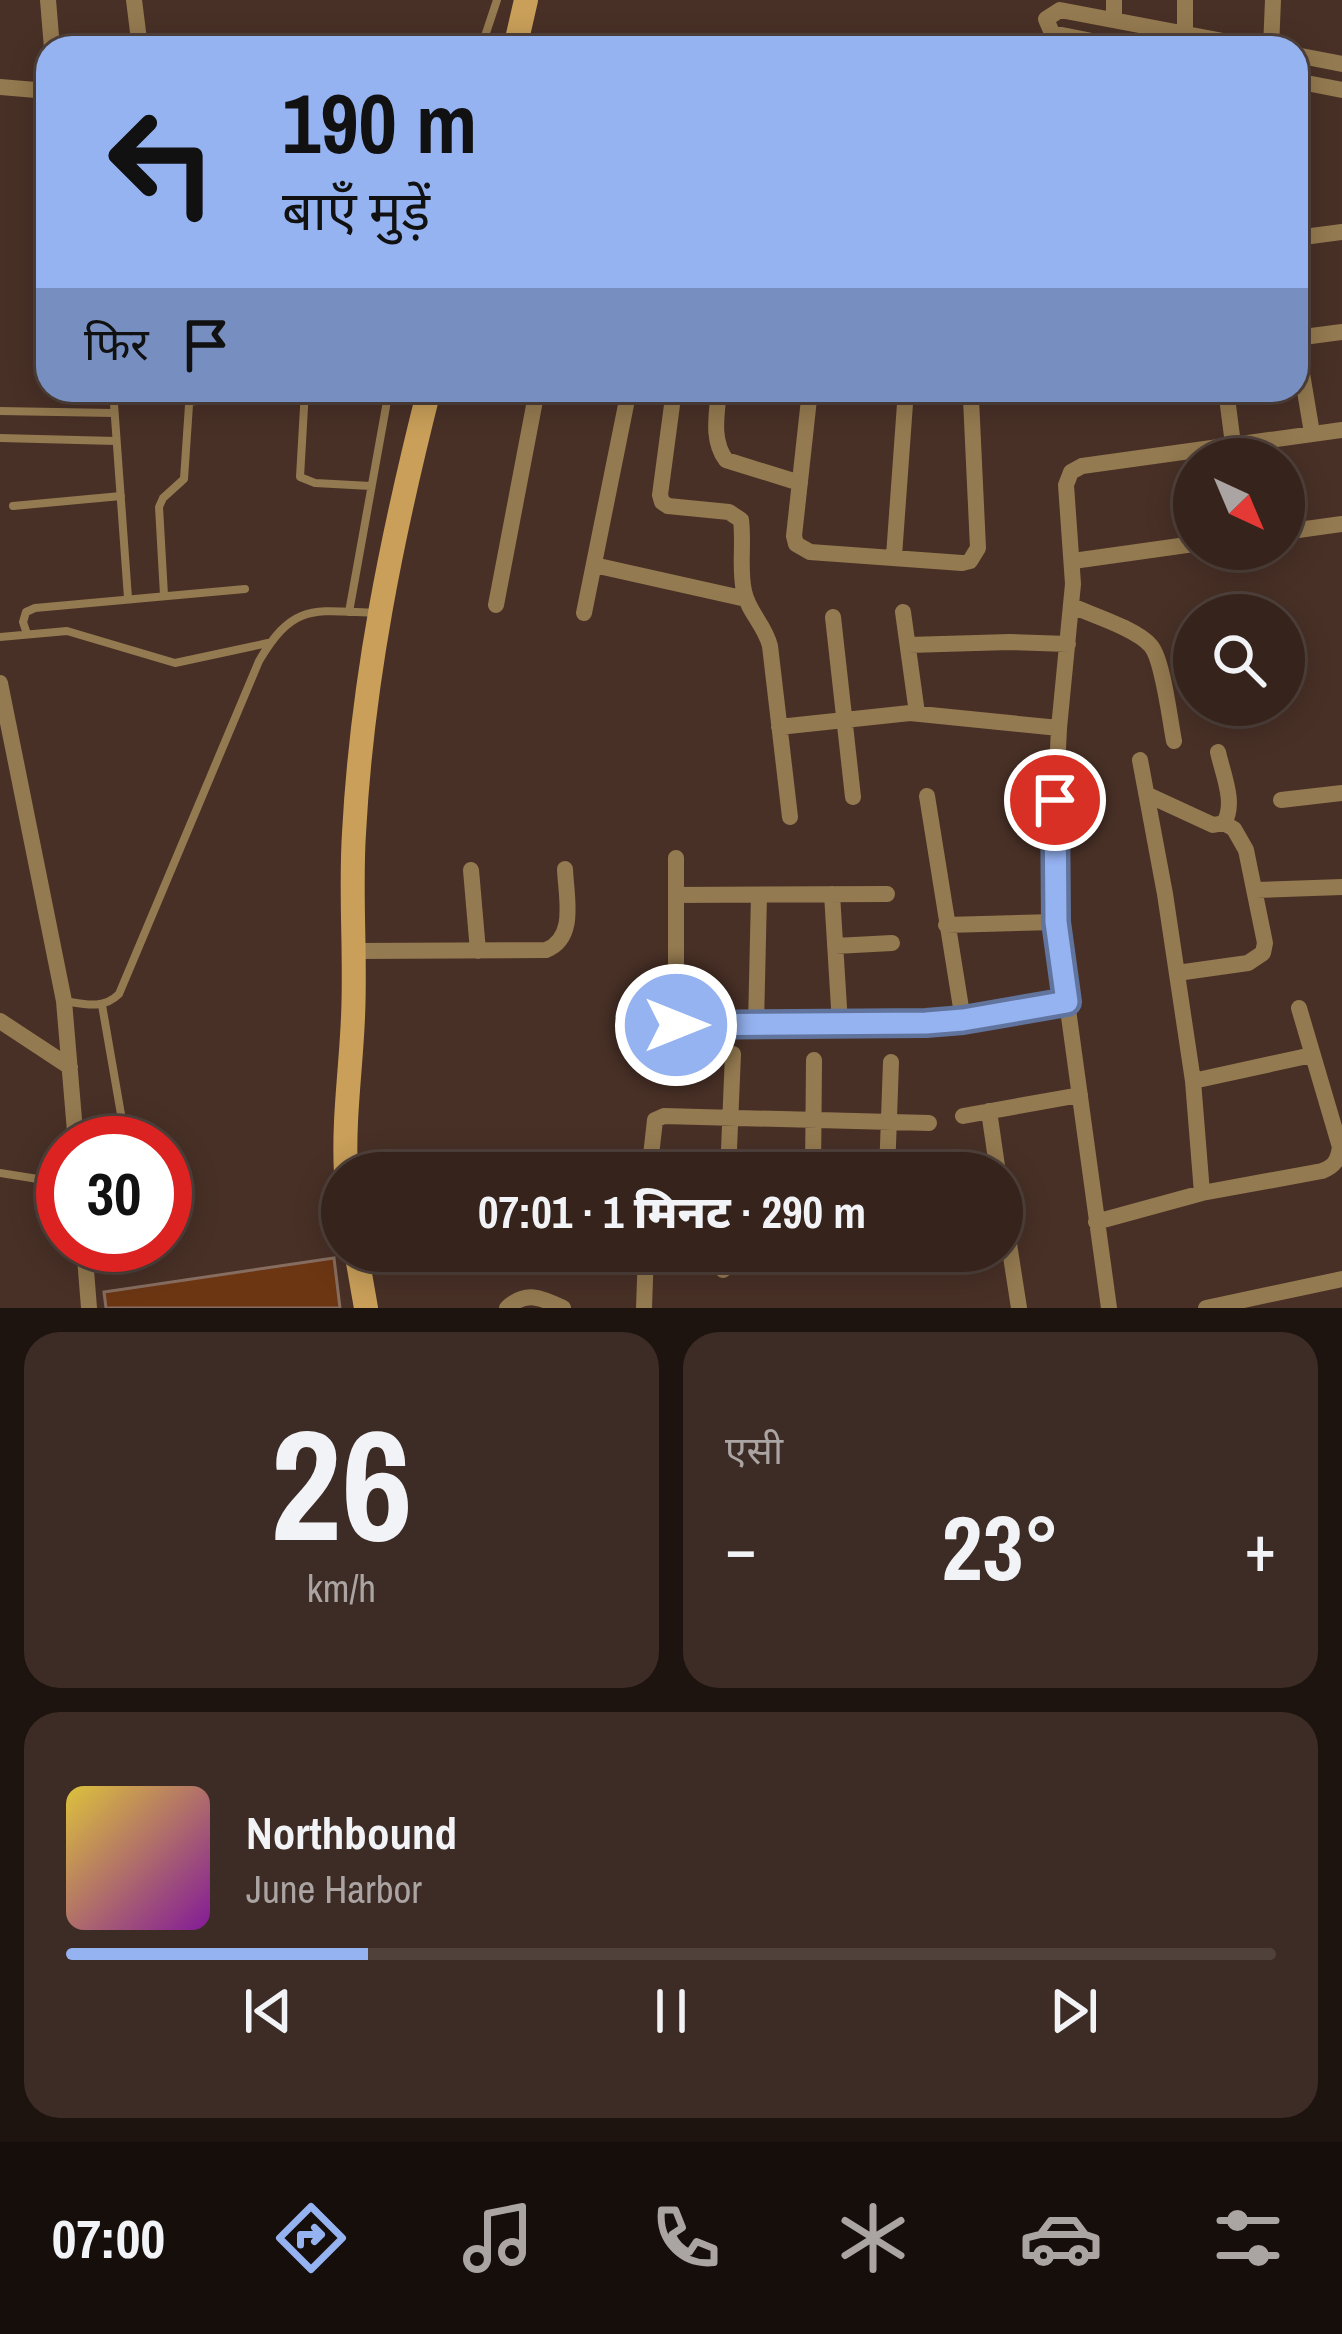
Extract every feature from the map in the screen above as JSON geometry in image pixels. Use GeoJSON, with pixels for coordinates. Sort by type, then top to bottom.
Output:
{"type":"FeatureCollection","features":[{"type":"Feature","properties":{"kind":"street"},"geometry":{"type":"LineString","coordinates":[[48,0],[51,36]]}},
{"type":"Feature","properties":{"kind":"street"},"geometry":{"type":"LineString","coordinates":[[134,0],[138,36]]}},
{"type":"Feature","properties":{"kind":"street"},"geometry":{"type":"LineString","coordinates":[[518,36],[526,0]]}},
{"type":"Feature","properties":{"kind":"street"},"geometry":{"type":"LineString","coordinates":[[1114,0],[1114,20]]}},
{"type":"Feature","properties":{"kind":"street"},"geometry":{"type":"LineString","coordinates":[[1185,0],[1185,33]]}},
{"type":"Feature","properties":{"kind":"street"},"geometry":{"type":"LineString","coordinates":[[1272,36],[1273,0]]}},
{"type":"Feature","properties":{"kind":"street"},"geometry":{"type":"LineString","coordinates":[[1067,36],[1052,33],[1046,20],[1060,10],[1200,36]]}},
{"type":"Feature","properties":{"kind":"street"},"geometry":{"type":"LineString","coordinates":[[1308,57],[1342,64]]}},
{"type":"Feature","properties":{"kind":"street"},"geometry":{"type":"LineString","coordinates":[[1308,83],[1342,90]]}},
{"type":"Feature","properties":{"kind":"street"},"geometry":{"type":"LineString","coordinates":[[0,87],[36,90]]}},
{"type":"Feature","properties":{"kind":"street"},"geometry":{"type":"LineString","coordinates":[[1308,236],[1342,232]]}},
{"type":"Feature","properties":{"kind":"street"},"geometry":{"type":"LineString","coordinates":[[1308,336],[1342,332]]}},
{"type":"Feature","properties":{"kind":"street"},"geometry":{"type":"LineString","coordinates":[[345,1152],[354,1016],[354,836],[363,722],[378,614],[426,402]]}},
{"type":"Feature","properties":{"kind":"street"},"geometry":{"type":"LineString","coordinates":[[496,605],[535,402]]}},
{"type":"Feature","properties":{"kind":"street"},"geometry":{"type":"LineString","coordinates":[[584,613],[627,402]]}},
{"type":"Feature","properties":{"kind":"street"},"geometry":{"type":"LineString","coordinates":[[672,402],[660,495],[668,506],[729,512],[741,520],[746,599],[766,633],[790,818]]}},
{"type":"Feature","properties":{"kind":"street"},"geometry":{"type":"LineString","coordinates":[[718,402],[716,439],[726,460],[800,483]]}},
{"type":"Feature","properties":{"kind":"street"},"geometry":{"type":"LineString","coordinates":[[809,402],[796,544],[810,553],[962,563],[970,562],[978,548],[971,402]]}},
{"type":"Feature","properties":{"kind":"street"},"geometry":{"type":"LineString","coordinates":[[894,556],[905,402]]}},
{"type":"Feature","properties":{"kind":"street"},"geometry":{"type":"LineString","coordinates":[[1228,402],[1232,438]]}},
{"type":"Feature","properties":{"kind":"street"},"geometry":{"type":"LineString","coordinates":[[1307,402],[1312,434]]}},
{"type":"Feature","properties":{"kind":"street"},"geometry":{"type":"LineString","coordinates":[[1280,438],[1342,430]]}},
{"type":"Feature","properties":{"kind":"street"},"geometry":{"type":"LineString","coordinates":[[1109,1308],[1056,922],[1059,728],[1072,606],[1066,485],[1071,472],[1082,466],[1173,453]]}},
{"type":"Feature","properties":{"kind":"street"},"geometry":{"type":"LineString","coordinates":[[1305,529],[1342,524]]}},
{"type":"Feature","properties":{"kind":"street"},"geometry":{"type":"LineString","coordinates":[[1073,561],[1173,547]]}},
{"type":"Feature","properties":{"kind":"street"},"geometry":{"type":"LineString","coordinates":[[594,565],[746,599]]}},
{"type":"Feature","properties":{"kind":"street"},"geometry":{"type":"LineString","coordinates":[[1072,606],[1151,646],[1174,741]]}},
{"type":"Feature","properties":{"kind":"street"},"geometry":{"type":"LineString","coordinates":[[903,612],[917,713]]}},
{"type":"Feature","properties":{"kind":"street"},"geometry":{"type":"LineString","coordinates":[[833,617],[853,797]]}},
{"type":"Feature","properties":{"kind":"street"},"geometry":{"type":"LineString","coordinates":[[908,645],[1068,644]]}},
{"type":"Feature","properties":{"kind":"street"},"geometry":{"type":"LineString","coordinates":[[0,683],[64,1001],[74,1116]]}},
{"type":"Feature","properties":{"kind":"street"},"geometry":{"type":"LineString","coordinates":[[779,728],[917,713],[1059,728]]}},
{"type":"Feature","properties":{"kind":"street"},"geometry":{"type":"LineString","coordinates":[[1218,752],[1229,798],[1230,814],[1224,824]]}},
{"type":"Feature","properties":{"kind":"street"},"geometry":{"type":"LineString","coordinates":[[1140,760],[1177,973],[1202,1193]]}},
{"type":"Feature","properties":{"kind":"street"},"geometry":{"type":"LineString","coordinates":[[1281,800],[1342,793]]}},
{"type":"Feature","properties":{"kind":"street"},"geometry":{"type":"LineString","coordinates":[[1148,795],[1213,825],[1224,824],[1242,838],[1265,944],[1263,953],[1248,963],[1177,973]]}},
{"type":"Feature","properties":{"kind":"street"},"geometry":{"type":"LineString","coordinates":[[927,796],[963,1020]]}},
{"type":"Feature","properties":{"kind":"street"},"geometry":{"type":"LineString","coordinates":[[676,858],[676,1025]]}},
{"type":"Feature","properties":{"kind":"street"},"geometry":{"type":"LineString","coordinates":[[353,951],[546,950],[558,945],[565,934],[565,869]]}},
{"type":"Feature","properties":{"kind":"street"},"geometry":{"type":"LineString","coordinates":[[471,870],[478,951]]}},
{"type":"Feature","properties":{"kind":"street"},"geometry":{"type":"LineString","coordinates":[[1256,890],[1342,887]]}},
{"type":"Feature","properties":{"kind":"street"},"geometry":{"type":"LineString","coordinates":[[832,894],[840,1024]]}},
{"type":"Feature","properties":{"kind":"street"},"geometry":{"type":"LineString","coordinates":[[676,895],[887,894]]}},
{"type":"Feature","properties":{"kind":"street"},"geometry":{"type":"LineString","coordinates":[[756,1025],[759,895]]}},
{"type":"Feature","properties":{"kind":"street"},"geometry":{"type":"LineString","coordinates":[[946,925],[1056,922]]}},
{"type":"Feature","properties":{"kind":"street"},"geometry":{"type":"LineString","coordinates":[[836,946],[892,943]]}},
{"type":"Feature","properties":{"kind":"street"},"geometry":{"type":"LineString","coordinates":[[646,1025],[926,1023],[1067,1002]]}},
{"type":"Feature","properties":{"kind":"street"},"geometry":{"type":"LineString","coordinates":[[1096,1222],[1202,1193],[1331,1168],[1340,1147],[1299,1009]]}},
{"type":"Feature","properties":{"kind":"street"},"geometry":{"type":"LineString","coordinates":[[0,1021],[70,1066]]}},
{"type":"Feature","properties":{"kind":"street"},"geometry":{"type":"LineString","coordinates":[[729,1152],[733,1054]]}},
{"type":"Feature","properties":{"kind":"street"},"geometry":{"type":"LineString","coordinates":[[1192,1081],[1312,1054]]}},
{"type":"Feature","properties":{"kind":"street"},"geometry":{"type":"LineString","coordinates":[[814,1060],[814,1152]]}},
{"type":"Feature","properties":{"kind":"street"},"geometry":{"type":"LineString","coordinates":[[888,1152],[891,1062]]}},
{"type":"Feature","properties":{"kind":"street"},"geometry":{"type":"LineString","coordinates":[[963,1116],[1080,1095]]}},
{"type":"Feature","properties":{"kind":"street"},"geometry":{"type":"LineString","coordinates":[[989,1112],[995,1152]]}},
{"type":"Feature","properties":{"kind":"street"},"geometry":{"type":"LineString","coordinates":[[651,1152],[655,1120],[664,1116],[929,1123]]}},
{"type":"Feature","properties":{"kind":"street"},"geometry":{"type":"LineString","coordinates":[[86,1272],[89,1308]]}},
{"type":"Feature","properties":{"kind":"street"},"geometry":{"type":"LineString","coordinates":[[360,1272],[366,1308]]}},
{"type":"Feature","properties":{"kind":"street"},"geometry":{"type":"LineString","coordinates":[[644,1308],[645,1272]]}},
{"type":"Feature","properties":{"kind":"street"},"geometry":{"type":"LineString","coordinates":[[1013,1272],[1019,1308]]}},
{"type":"Feature","properties":{"kind":"street"},"geometry":{"type":"LineString","coordinates":[[1206,1308],[1342,1279]]}},
{"type":"Feature","properties":{"kind":"street"},"geometry":{"type":"LineString","coordinates":[[507,1308],[526,1296],[563,1308]]}},
{"type":"Feature","properties":{"kind":"lane"},"geometry":{"type":"LineString","coordinates":[[485,36],[497,0]]}},
{"type":"Feature","properties":{"kind":"lane"},"geometry":{"type":"LineString","coordinates":[[114,402],[128,598]]}},
{"type":"Feature","properties":{"kind":"lane"},"geometry":{"type":"LineString","coordinates":[[164,595],[159,506],[184,479],[189,402]]}},
{"type":"Feature","properties":{"kind":"lane"},"geometry":{"type":"LineString","coordinates":[[304,402],[300,477],[315,483],[371,486]]}},
{"type":"Feature","properties":{"kind":"lane"},"geometry":{"type":"LineString","coordinates":[[349,612],[387,402]]}},
{"type":"Feature","properties":{"kind":"lane"},"geometry":{"type":"LineString","coordinates":[[0,411],[114,413]]}},
{"type":"Feature","properties":{"kind":"lane"},"geometry":{"type":"LineString","coordinates":[[0,437],[116,441]]}},
{"type":"Feature","properties":{"kind":"lane"},"geometry":{"type":"LineString","coordinates":[[13,506],[121,496]]}},
{"type":"Feature","properties":{"kind":"lane"},"geometry":{"type":"LineString","coordinates":[[27,634],[23,622],[26,612],[34,608],[245,589]]}},
{"type":"Feature","properties":{"kind":"lane"},"geometry":{"type":"LineString","coordinates":[[64,1001],[102,1005],[119,994],[269,643],[306,612],[378,614]]}},
{"type":"Feature","properties":{"kind":"lane"},"geometry":{"type":"LineString","coordinates":[[0,638],[67,632],[175,663],[269,643]]}},
{"type":"Feature","properties":{"kind":"lane"},"geometry":{"type":"LineString","coordinates":[[102,1005],[121,1116]]}},
{"type":"Feature","properties":{"kind":"lane"},"geometry":{"type":"LineString","coordinates":[[0,1173],[36,1179]]}},
{"type":"Feature","properties":{"kind":"building"},"geometry":{"type":"Polygon","coordinates":[[[321,1260],[321,1272],[336,1272],[340,1308],[106,1308],[104,1292],[321,1260]]]}},
{"type":"Feature","properties":{"kind":"route"},"geometry":{"type":"LineString","coordinates":[[676,1025],[926,1023],[1067,1002],[1056,922],[1055,800]]}}]}
